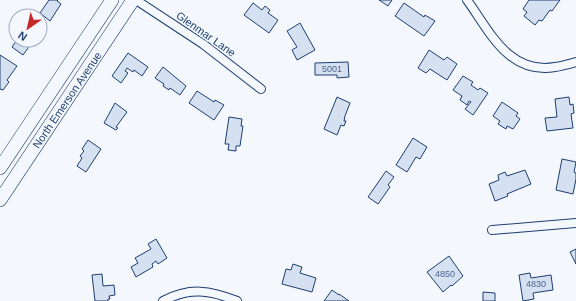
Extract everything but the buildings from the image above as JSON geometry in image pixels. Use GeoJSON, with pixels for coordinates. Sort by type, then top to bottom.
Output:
{"type":"FeatureCollection","features":[{"type":"Feature","properties":{"kind":"main road","name":"North Emerson Avenue"},"geometry":{"type":"LineString","coordinates":[[0,168],[112,0]]}},
{"type":"Feature","properties":{"kind":"main road","name":"North Emerson Avenue"},"geometry":{"type":"LineString","coordinates":[[0,200],[135,0]]}},
{"type":"Feature","properties":{"kind":"street","name":"Glenmar Lane"},"geometry":{"type":"LineString","coordinates":[[135,0],[207,47],[261,89]]}},
{"type":"Feature","properties":{"kind":"street"},"geometry":{"type":"LineString","coordinates":[[467,0],[497,44],[514,58],[530,65],[547,68],[576,62]]}},
{"type":"Feature","properties":{"kind":"street"},"geometry":{"type":"LineString","coordinates":[[492,230],[576,223]]}},
{"type":"Feature","properties":{"kind":"street"},"geometry":{"type":"LineString","coordinates":[[163,301],[175,295],[195,291],[212,292],[237,301]]}}]}
